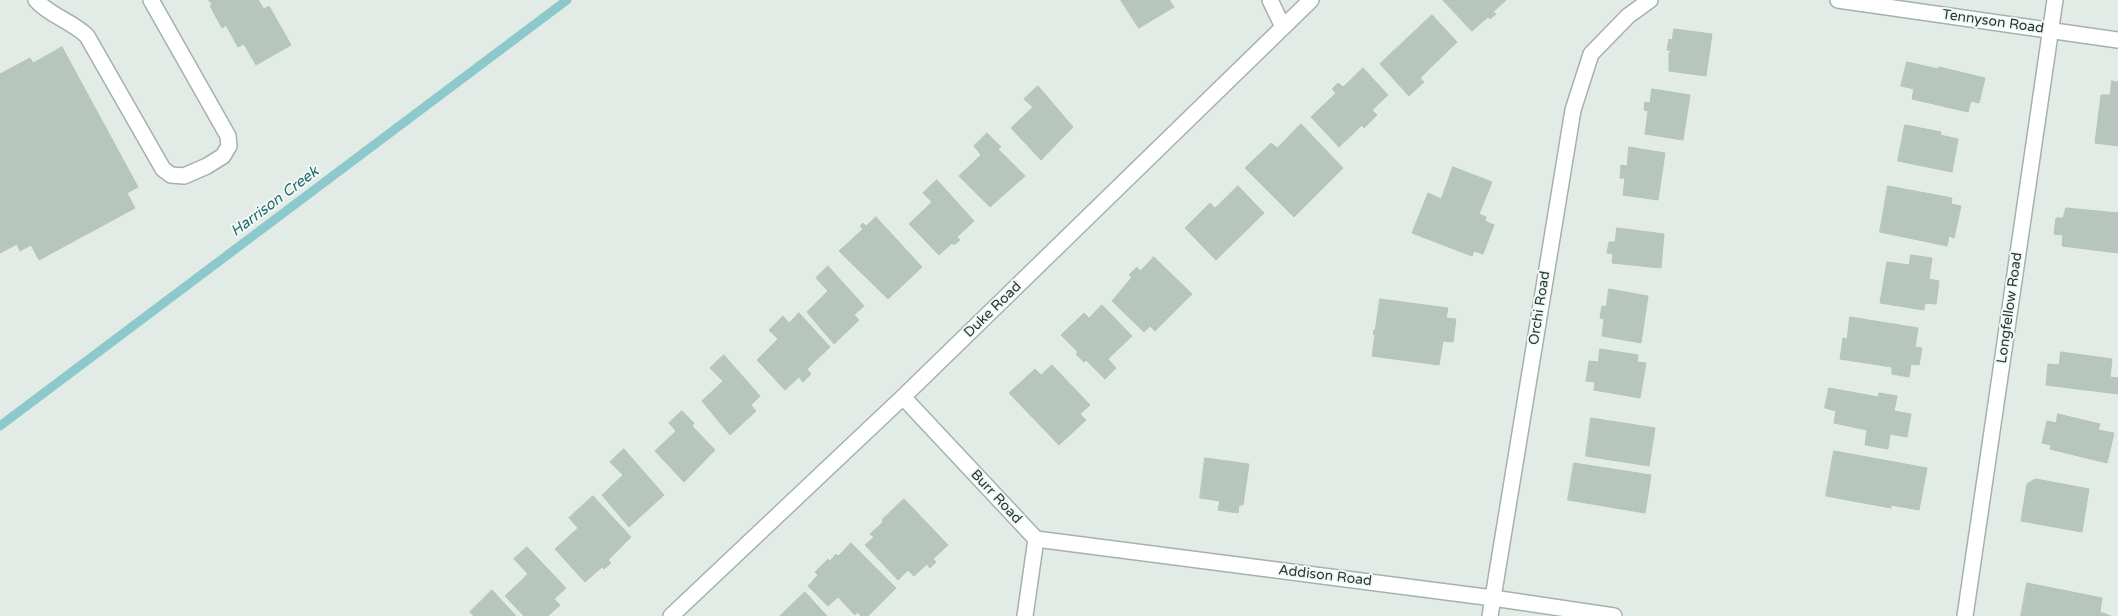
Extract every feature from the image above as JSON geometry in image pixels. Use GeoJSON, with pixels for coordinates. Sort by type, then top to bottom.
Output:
{"type":"FeatureCollection","features":[{"type":"Feature","properties":{"kind":"street"},"geometry":{"type":"LineString","coordinates":[[36,0],[52,13],[76,26],[87,36],[163,169],[171,175],[184,176],[223,156],[229,146],[228,136],[151,0]]}},
{"type":"Feature","properties":{"kind":"street"},"geometry":{"type":"LineString","coordinates":[[1270,0],[1283,26]]}},
{"type":"Feature","properties":{"kind":"street","name":"Duke Road"},"geometry":{"type":"LineString","coordinates":[[671,616],[903,397],[1311,0]]}},
{"type":"Feature","properties":{"kind":"street","name":"Orchi Road"},"geometry":{"type":"LineString","coordinates":[[1490,616],[1573,110],[1591,54],[1628,16],[1650,0]]}},
{"type":"Feature","properties":{"kind":"street","name":"Tennyson Road"},"geometry":{"type":"LineString","coordinates":[[1838,0],[2118,40]]}},
{"type":"Feature","properties":{"kind":"street","name":"Longfellow Road"},"geometry":{"type":"LineString","coordinates":[[1965,616],[2055,0]]}},
{"type":"Feature","properties":{"kind":"street","name":"Burr Road"},"geometry":{"type":"LineString","coordinates":[[903,397],[1036,539]]}},
{"type":"Feature","properties":{"kind":"street"},"geometry":{"type":"LineString","coordinates":[[1025,616],[1036,539]]}},
{"type":"Feature","properties":{"kind":"street","name":"Addison Road"},"geometry":{"type":"LineString","coordinates":[[1036,539],[1492,598],[1614,616]]}},
{"type":"Feature","properties":{"kind":"building"},"geometry":{"type":"Polygon","coordinates":[[[209,0],[258,0],[264,9],[269,6],[291,45],[256,65],[244,44],[238,47],[226,25],[222,28],[210,6],[212,5],[209,0]]]}},
{"type":"Feature","properties":{"kind":"building"},"geometry":{"type":"Polygon","coordinates":[[[1121,0],[1169,0],[1174,7],[1139,28],[1121,0]]]}},
{"type":"Feature","properties":{"kind":"building"},"geometry":{"type":"Polygon","coordinates":[[[1443,0],[1506,0],[1493,12],[1496,14],[1490,19],[1488,17],[1472,31],[1443,0]]]}},
{"type":"Feature","properties":{"kind":"building"},"geometry":{"type":"Polygon","coordinates":[[[1432,15],[1457,42],[1420,78],[1424,82],[1409,96],[1380,64],[1432,15]]]}},
{"type":"Feature","properties":{"kind":"building"},"geometry":{"type":"Polygon","coordinates":[[[1674,29],[1712,34],[1706,76],[1669,71],[1669,53],[1672,51],[1667,50],[1669,39],[1672,40],[1674,29]]]}},
{"type":"Feature","properties":{"kind":"building"},"geometry":{"type":"Polygon","coordinates":[[[62,47],[138,187],[127,193],[135,208],[39,260],[31,245],[20,251],[17,244],[0,253],[0,74],[30,58],[33,63],[62,47]]]}},
{"type":"Feature","properties":{"kind":"building"},"geometry":{"type":"Polygon","coordinates":[[[1907,62],[1938,69],[1939,67],[1985,78],[1979,103],[1971,101],[1968,112],[1912,99],[1914,89],[1901,86],[1907,62]]]}},
{"type":"Feature","properties":{"kind":"building"},"geometry":{"type":"Polygon","coordinates":[[[1363,68],[1388,95],[1372,110],[1377,115],[1364,128],[1362,125],[1339,147],[1311,117],[1336,93],[1332,89],[1338,83],[1343,87],[1363,68]]]}},
{"type":"Feature","properties":{"kind":"building"},"geometry":{"type":"Polygon","coordinates":[[[2112,81],[2118,82],[2118,146],[2095,143],[2101,95],[2110,95],[2112,81]]]}},
{"type":"Feature","properties":{"kind":"building"},"geometry":{"type":"Polygon","coordinates":[[[1038,86],[1073,127],[1041,160],[1011,128],[1033,107],[1024,99],[1038,86]]]}},
{"type":"Feature","properties":{"kind":"building"},"geometry":{"type":"Polygon","coordinates":[[[1652,89],[1690,95],[1683,140],[1645,134],[1648,111],[1644,110],[1645,102],[1650,103],[1652,89]]]}},
{"type":"Feature","properties":{"kind":"building"},"geometry":{"type":"Polygon","coordinates":[[[1301,124],[1343,168],[1294,217],[1245,168],[1271,143],[1277,148],[1301,124]]]}},
{"type":"Feature","properties":{"kind":"building"},"geometry":{"type":"Polygon","coordinates":[[[1905,125],[1941,132],[1940,135],[1958,139],[1952,172],[1898,161],[1905,125]]]}},
{"type":"Feature","properties":{"kind":"building"},"geometry":{"type":"Polygon","coordinates":[[[987,133],[1001,147],[998,149],[1025,176],[990,207],[959,176],[981,155],[974,146],[987,133]]]}},
{"type":"Feature","properties":{"kind":"building"},"geometry":{"type":"Polygon","coordinates":[[[1629,147],[1665,153],[1658,200],[1623,195],[1625,178],[1620,178],[1621,165],[1627,166],[1629,147]]]}},
{"type":"Feature","properties":{"kind":"building"},"geometry":{"type":"Polygon","coordinates":[[[1453,167],[1492,182],[1479,214],[1486,217],[1485,221],[1494,225],[1483,254],[1474,251],[1472,256],[1412,233],[1428,193],[1441,199],[1453,167]]]}},
{"type":"Feature","properties":{"kind":"building"},"geometry":{"type":"Polygon","coordinates":[[[937,180],[974,221],[957,237],[960,240],[954,245],[952,243],[939,255],[909,224],[932,202],[923,193],[937,180]]]}},
{"type":"Feature","properties":{"kind":"building"},"geometry":{"type":"Polygon","coordinates":[[[1238,186],[1264,213],[1216,260],[1185,228],[1210,203],[1215,208],[1238,186]]]}},
{"type":"Feature","properties":{"kind":"building"},"geometry":{"type":"Polygon","coordinates":[[[1888,186],[1952,198],[1951,204],[1961,206],[1954,238],[1949,236],[1947,246],[1880,232],[1888,186]]]}},
{"type":"Feature","properties":{"kind":"building"},"geometry":{"type":"Polygon","coordinates":[[[2066,208],[2118,213],[2118,253],[2062,246],[2063,235],[2054,234],[2056,218],[2063,218],[2066,208]]]}},
{"type":"Feature","properties":{"kind":"building"},"geometry":{"type":"Polygon","coordinates":[[[876,217],[922,267],[888,299],[839,251],[863,229],[860,226],[863,223],[866,226],[876,217]]]}},
{"type":"Feature","properties":{"kind":"building"},"geometry":{"type":"Polygon","coordinates":[[[1617,228],[1664,234],[1661,268],[1612,263],[1613,254],[1607,253],[1609,242],[1615,242],[1617,228]]]}},
{"type":"Feature","properties":{"kind":"building"},"geometry":{"type":"Polygon","coordinates":[[[1911,255],[1932,258],[1929,279],[1939,281],[1936,304],[1925,303],[1924,310],[1880,303],[1887,262],[1909,265],[1911,255]]]}},
{"type":"Feature","properties":{"kind":"building"},"geometry":{"type":"Polygon","coordinates":[[[1154,257],[1192,294],[1155,331],[1150,326],[1144,332],[1112,301],[1132,277],[1129,275],[1137,267],[1140,271],[1154,257]]]}},
{"type":"Feature","properties":{"kind":"building"},"geometry":{"type":"Polygon","coordinates":[[[828,266],[864,306],[854,315],[859,320],[834,344],[807,312],[828,291],[816,278],[828,266]]]}},
{"type":"Feature","properties":{"kind":"building"},"geometry":{"type":"Polygon","coordinates":[[[1609,289],[1648,296],[1641,343],[1602,336],[1604,319],[1600,318],[1602,306],[1606,307],[1609,289]]]}},
{"type":"Feature","properties":{"kind":"building"},"geometry":{"type":"Polygon","coordinates":[[[1380,299],[1448,308],[1446,318],[1456,319],[1453,342],[1443,341],[1439,365],[1372,356],[1375,335],[1373,334],[1380,299]]]}},
{"type":"Feature","properties":{"kind":"building"},"geometry":{"type":"Polygon","coordinates":[[[1102,305],[1132,336],[1108,359],[1116,368],[1105,379],[1086,360],[1084,362],[1076,354],[1078,352],[1061,335],[1084,313],[1089,318],[1102,305]]]}},
{"type":"Feature","properties":{"kind":"building"},"geometry":{"type":"Polygon","coordinates":[[[799,313],[830,347],[807,369],[811,374],[803,382],[799,377],[785,390],[757,360],[778,339],[769,330],[783,316],[789,323],[799,313]]]}},
{"type":"Feature","properties":{"kind":"building"},"geometry":{"type":"Polygon","coordinates":[[[1850,317],[1918,328],[1915,347],[1922,348],[1919,365],[1911,364],[1909,377],[1892,374],[1892,367],[1840,359],[1843,338],[1847,339],[1850,317]]]}},
{"type":"Feature","properties":{"kind":"building"},"geometry":{"type":"Polygon","coordinates":[[[1600,349],[1638,355],[1637,362],[1646,363],[1640,398],[1594,390],[1595,382],[1586,381],[1589,361],[1598,362],[1600,349]]]}},
{"type":"Feature","properties":{"kind":"building"},"geometry":{"type":"Polygon","coordinates":[[[2061,352],[2112,359],[2110,377],[2118,378],[2118,394],[2046,385],[2048,364],[2059,365],[2061,352]]]}},
{"type":"Feature","properties":{"kind":"building"},"geometry":{"type":"Polygon","coordinates":[[[724,355],[760,396],[751,405],[756,411],[730,435],[702,401],[723,381],[710,368],[724,355]]]}},
{"type":"Feature","properties":{"kind":"building"},"geometry":{"type":"Polygon","coordinates":[[[1052,365],[1090,405],[1080,414],[1086,420],[1059,445],[1009,393],[1035,369],[1041,375],[1052,365]]]}},
{"type":"Feature","properties":{"kind":"building"},"geometry":{"type":"Polygon","coordinates":[[[1829,388],[1878,397],[1879,393],[1897,396],[1894,411],[1911,414],[1907,437],[1890,434],[1888,449],[1865,445],[1867,430],[1834,423],[1836,411],[1825,408],[1829,388]]]}},
{"type":"Feature","properties":{"kind":"building"},"geometry":{"type":"Polygon","coordinates":[[[682,411],[694,423],[692,426],[715,450],[684,482],[655,451],[676,431],[669,423],[682,411]]]}},
{"type":"Feature","properties":{"kind":"building"},"geometry":{"type":"Polygon","coordinates":[[[2058,414],[2100,424],[2098,430],[2114,433],[2107,463],[2050,449],[2051,445],[2042,443],[2047,421],[2056,423],[2058,414]]]}},
{"type":"Feature","properties":{"kind":"building"},"geometry":{"type":"Polygon","coordinates":[[[1591,418],[1655,428],[1649,466],[1586,456],[1591,418]]]}},
{"type":"Feature","properties":{"kind":"building"},"geometry":{"type":"Polygon","coordinates":[[[624,449],[664,495],[629,527],[602,495],[623,475],[610,462],[624,449]]]}},
{"type":"Feature","properties":{"kind":"building"},"geometry":{"type":"Polygon","coordinates":[[[1834,451],[1927,468],[1919,510],[1891,505],[1891,508],[1826,496],[1834,451]]]}},
{"type":"Feature","properties":{"kind":"building"},"geometry":{"type":"Polygon","coordinates":[[[1205,458],[1249,464],[1243,505],[1239,505],[1238,513],[1218,510],[1220,501],[1200,498],[1205,458]]]}},
{"type":"Feature","properties":{"kind":"building"},"geometry":{"type":"Polygon","coordinates":[[[1574,463],[1651,475],[1645,513],[1568,500],[1574,463]]]}},
{"type":"Feature","properties":{"kind":"building"},"geometry":{"type":"Polygon","coordinates":[[[2036,479],[2089,489],[2082,532],[2021,521],[2027,484],[2036,479]]]}},
{"type":"Feature","properties":{"kind":"building"},"geometry":{"type":"Polygon","coordinates":[[[593,496],[631,537],[608,560],[611,563],[604,569],[602,567],[585,582],[555,549],[578,528],[569,518],[593,496]]]}},
{"type":"Feature","properties":{"kind":"building"},"geometry":{"type":"Polygon","coordinates":[[[904,499],[948,545],[933,559],[936,562],[930,568],[927,564],[914,576],[908,570],[898,580],[865,545],[874,537],[870,534],[904,499]]]}},
{"type":"Feature","properties":{"kind":"building"},"geometry":{"type":"Polygon","coordinates":[[[851,543],[896,588],[868,616],[861,616],[857,612],[855,615],[838,597],[828,606],[808,586],[818,575],[815,572],[828,559],[830,561],[836,554],[838,556],[851,543]]]}},
{"type":"Feature","properties":{"kind":"building"},"geometry":{"type":"Polygon","coordinates":[[[527,547],[566,588],[554,599],[560,605],[548,616],[524,616],[505,596],[528,574],[514,559],[527,547]]]}},
{"type":"Feature","properties":{"kind":"building"},"geometry":{"type":"Polygon","coordinates":[[[2027,583],[2102,598],[2100,612],[2111,616],[2021,616],[2027,583]]]}},
{"type":"Feature","properties":{"kind":"building"},"geometry":{"type":"Polygon","coordinates":[[[492,590],[516,616],[474,616],[470,612],[492,590]]]}},
{"type":"Feature","properties":{"kind":"building"},"geometry":{"type":"Polygon","coordinates":[[[805,592],[827,616],[780,616],[805,592]]]}},
{"type":"Feature","properties":{"kind":"waterway","name":"Harrison Creek"},"geometry":{"type":"LineString","coordinates":[[0,426],[567,0]]}}]}
